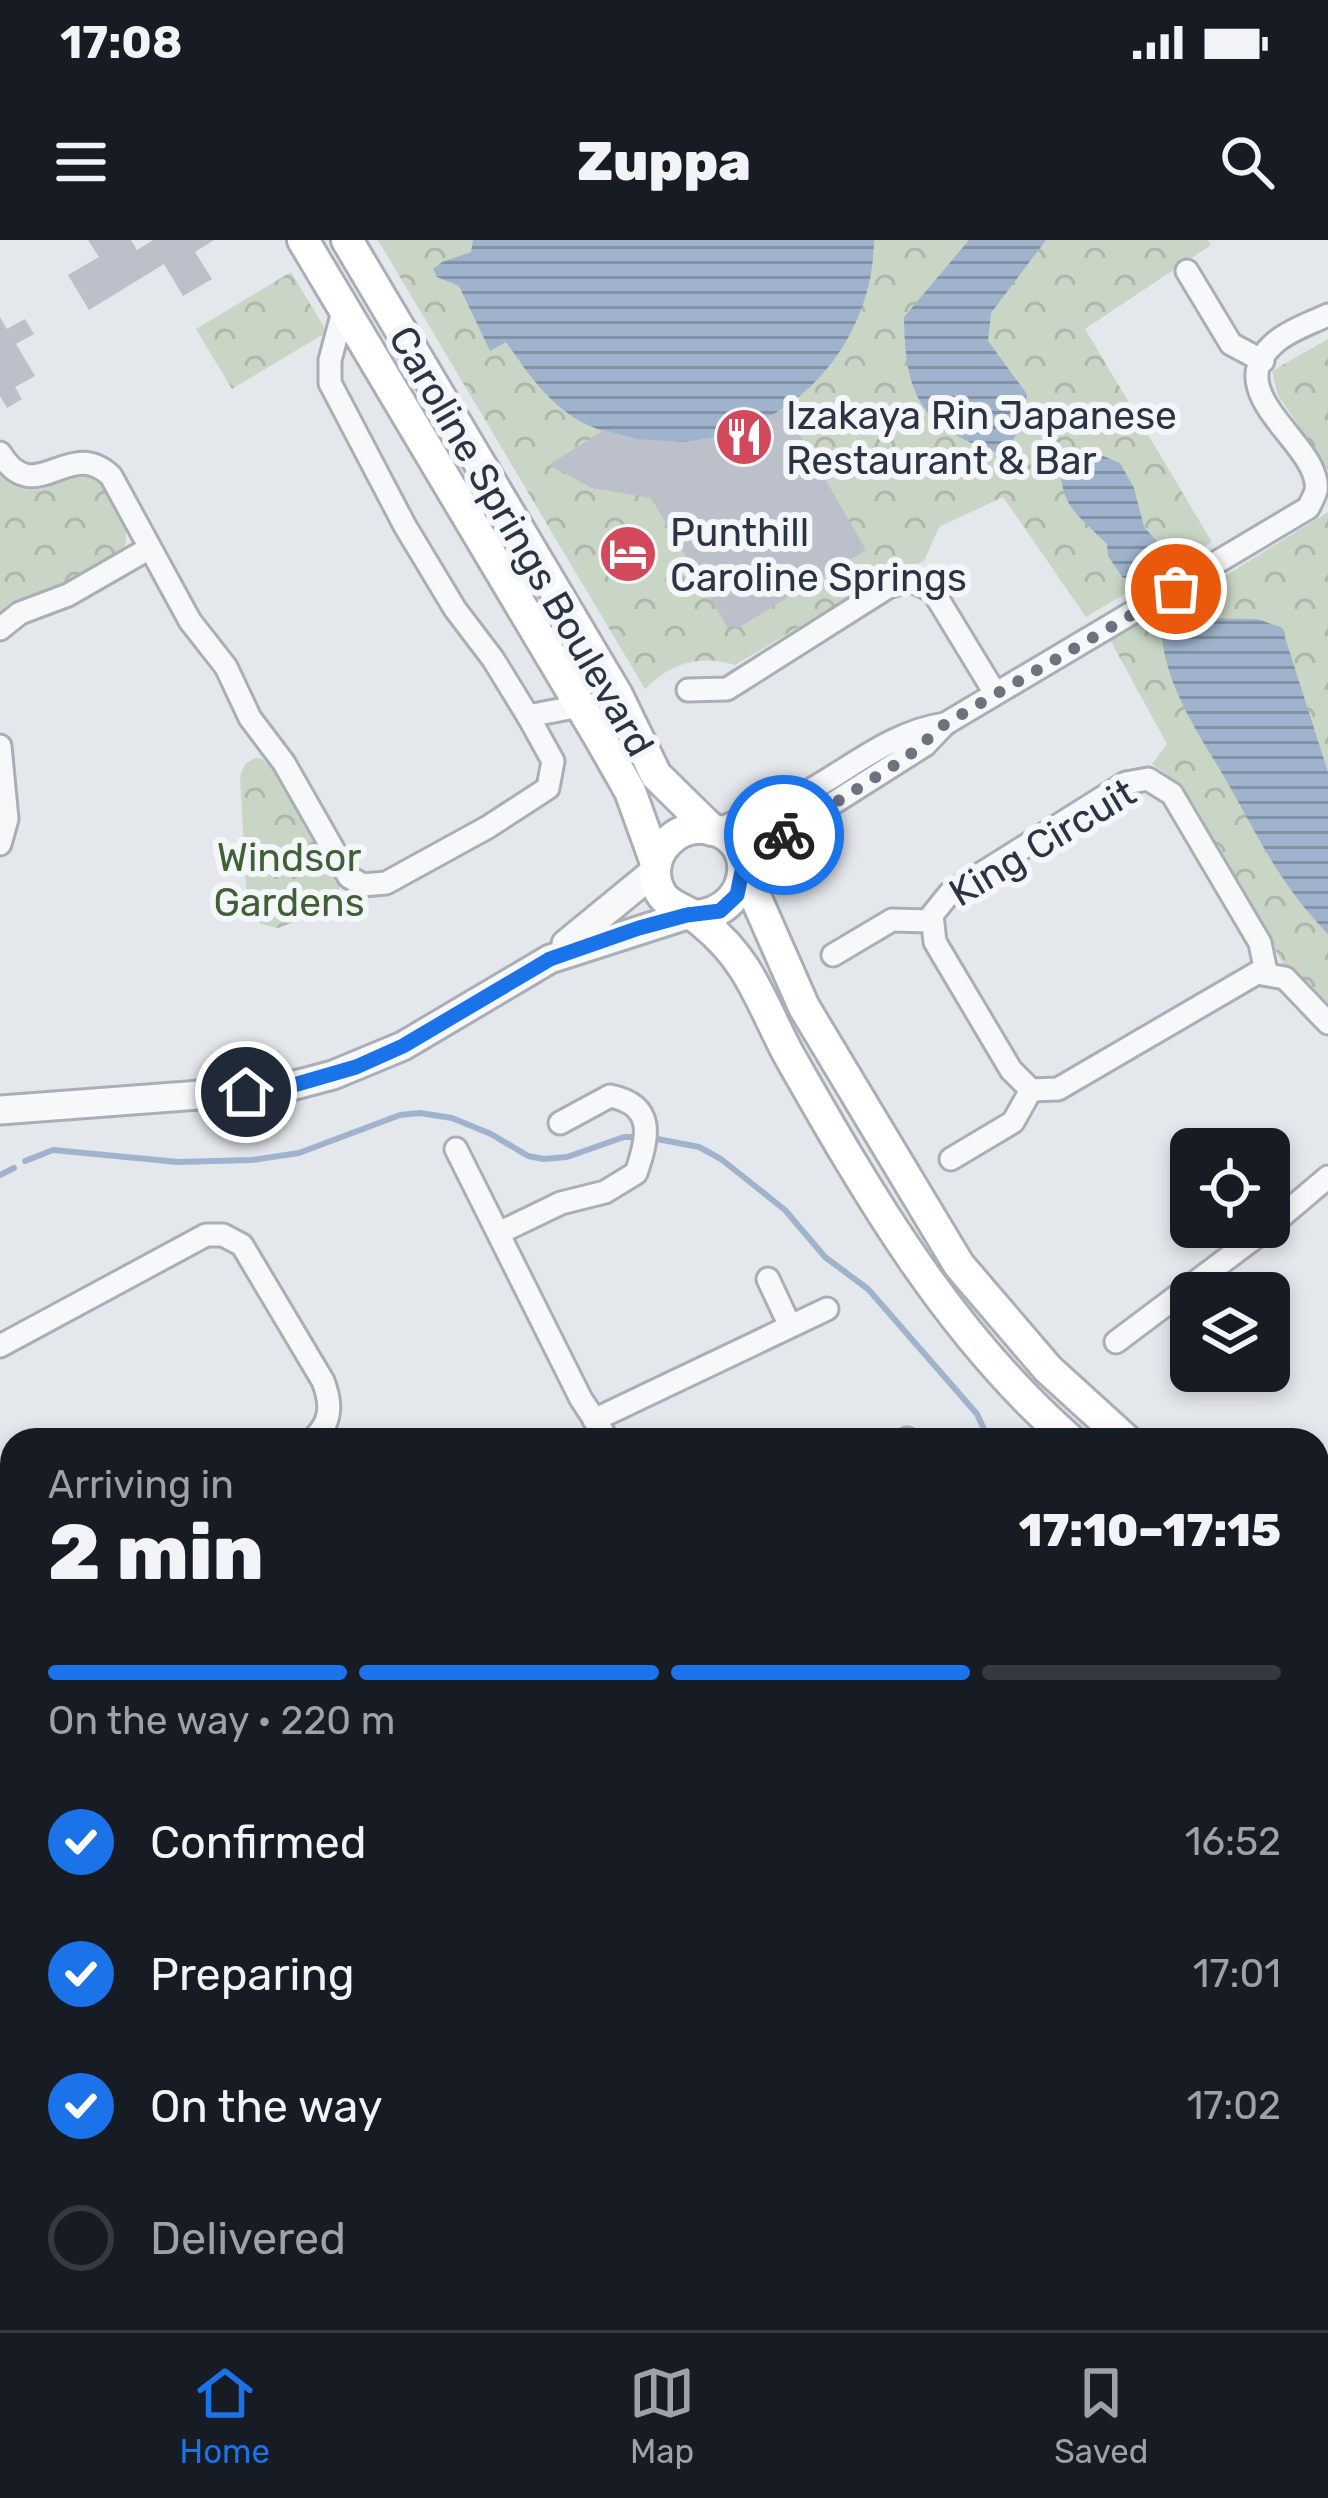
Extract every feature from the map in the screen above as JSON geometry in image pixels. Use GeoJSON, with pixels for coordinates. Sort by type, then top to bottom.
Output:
{"type":"FeatureCollection","features":[{"type":"Feature","properties":{"kind":"main road","name":"Caroline Springs Boulevard"},"geometry":{"type":"LineString","coordinates":[[304,240],[630,791],[656,867]]}},
{"type":"Feature","properties":{"kind":"main road","name":"Caroline Springs Boulevard"},"geometry":{"type":"LineString","coordinates":[[347,240],[617,695],[656,775],[714,830]]}},
{"type":"Feature","properties":{"kind":"main road"},"geometry":{"type":"LineString","coordinates":[[473,525],[505,506]]}},
{"type":"Feature","properties":{"kind":"main road"},"geometry":{"type":"LineString","coordinates":[[1058,1428],[987,1357],[925,1279],[791,1059],[743,967],[692,915],[664,898],[656,867],[660,852],[677,834],[688,829],[714,830],[734,845],[797,994],[950,1250],[984,1299],[1036,1357],[1113,1428]]}},
{"type":"Feature","properties":{"kind":"main road"},"geometry":{"type":"LineString","coordinates":[[692,915],[720,911],[730,904],[742,884],[743,869]]}},
{"type":"Feature","properties":{"kind":"street"},"geometry":{"type":"LineString","coordinates":[[1187,271],[1231,344],[1263,361]]}},
{"type":"Feature","properties":{"kind":"street","name":"Caroline Springs Boulevard"},"geometry":{"type":"LineString","coordinates":[[344,308],[330,360],[334,392],[383,490],[454,610],[493,659],[528,716],[580,706]]}},
{"type":"Feature","properties":{"kind":"street"},"geometry":{"type":"LineString","coordinates":[[743,869],[783,835],[925,745],[945,724],[1308,508],[1316,491],[1314,473],[1264,402],[1259,382],[1263,361],[1277,341],[1328,315]]}},
{"type":"Feature","properties":{"kind":"street"},"geometry":{"type":"LineString","coordinates":[[0,453],[10,468],[29,476],[44,476],[79,461],[99,465],[124,493],[148,549],[190,621],[226,667],[250,718],[284,763],[342,865],[363,885],[386,883],[548,788],[553,761],[528,716]]}},
{"type":"Feature","properties":{"kind":"street"},"geometry":{"type":"LineString","coordinates":[[0,629],[20,613],[68,595],[148,549]]}},
{"type":"Feature","properties":{"kind":"street"},"geometry":{"type":"LineString","coordinates":[[688,690],[727,688],[888,587],[910,580],[933,592],[994,693]]}},
{"type":"Feature","properties":{"kind":"street"},"geometry":{"type":"LineString","coordinates":[[714,830],[792,800],[906,733],[945,724]]}},
{"type":"Feature","properties":{"kind":"street"},"geometry":{"type":"LineString","coordinates":[[0,746],[7,819],[0,844]]}},
{"type":"Feature","properties":{"kind":"street","name":"King Circuit"},"geometry":{"type":"LineString","coordinates":[[1031,1090],[1011,1070],[935,943],[931,921],[938,904],[959,887],[1117,788],[1148,779],[1166,787],[1175,798],[1260,943],[1266,972]]}},
{"type":"Feature","properties":{"kind":"street"},"geometry":{"type":"LineString","coordinates":[[0,1110],[304,1084],[356,1067],[403,1046],[550,959],[656,867]]}},
{"type":"Feature","properties":{"kind":"street"},"geometry":{"type":"LineString","coordinates":[[550,959],[692,915]]}},
{"type":"Feature","properties":{"kind":"street","name":"King Circuit"},"geometry":{"type":"LineString","coordinates":[[832,955],[892,920],[931,921]]}},
{"type":"Feature","properties":{"kind":"street"},"geometry":{"type":"LineString","coordinates":[[951,1159],[1013,1122],[1031,1090],[1058,1089],[1250,975],[1266,972],[1285,978],[1328,1023]]}},
{"type":"Feature","properties":{"kind":"street"},"geometry":{"type":"LineString","coordinates":[[501,1232],[562,1203],[622,1184],[639,1165],[646,1121],[628,1100],[610,1096],[560,1123]]}},
{"type":"Feature","properties":{"kind":"street"},"geometry":{"type":"LineString","coordinates":[[456,1149],[600,1428]]}},
{"type":"Feature","properties":{"kind":"street"},"geometry":{"type":"LineString","coordinates":[[1290,1209],[1328,1177]]}},
{"type":"Feature","properties":{"kind":"street"},"geometry":{"type":"LineString","coordinates":[[0,1346],[206,1235],[223,1234],[242,1245],[323,1381],[330,1400],[328,1417],[320,1428]]}},
{"type":"Feature","properties":{"kind":"street"},"geometry":{"type":"LineString","coordinates":[[1116,1342],[1241,1248]]}},
{"type":"Feature","properties":{"kind":"street"},"geometry":{"type":"LineString","coordinates":[[768,1279],[790,1326]]}},
{"type":"Feature","properties":{"kind":"street"},"geometry":{"type":"LineString","coordinates":[[594,1420],[827,1309]]}},
{"type":"Feature","properties":{"kind":"green space"},"geometry":{"type":"Polygon","coordinates":[[[378,240],[1208,240],[1211,245],[1085,329],[1212,542],[1086,617],[1003,497],[939,527],[924,561],[888,574],[735,665],[710,660],[687,663],[645,689],[378,240]]]}},
{"type":"Feature","properties":{"kind":"green space"},"geometry":{"type":"Polygon","coordinates":[[[291,272],[327,332],[232,389],[196,329],[291,272]]]}},
{"type":"Feature","properties":{"kind":"green space"},"geometry":{"type":"Polygon","coordinates":[[[1328,339],[1328,470],[1278,395],[1272,371],[1328,339]]]}},
{"type":"Feature","properties":{"kind":"green space"},"geometry":{"type":"Polygon","coordinates":[[[78,475],[100,483],[116,502],[125,525],[124,549],[59,590],[0,618],[0,476],[29,490],[78,475]]]}},
{"type":"Feature","properties":{"kind":"green space"},"geometry":{"type":"Polygon","coordinates":[[[1328,512],[1328,1009],[1284,965],[1174,780],[1152,764],[1167,744],[1109,638],[1169,601],[1196,613],[1185,601],[1328,512]]]}},
{"type":"Feature","properties":{"kind":"green space","name":"Windsor Gardens"},"geometry":{"type":"Polygon","coordinates":[[[255,758],[273,769],[340,886],[332,907],[278,928],[260,924],[247,904],[240,776],[245,764],[255,758]]]}},
{"type":"Feature","properties":{"kind":"water"},"geometry":{"type":"Polygon","coordinates":[[[473,240],[874,240],[869,283],[856,323],[835,359],[807,390],[774,414],[736,432],[695,441],[651,441],[581,422],[544,392],[506,342],[490,351],[459,286],[437,277],[433,269],[471,252],[473,240]]]}},
{"type":"Feature","properties":{"kind":"water"},"geometry":{"type":"Polygon","coordinates":[[[969,240],[1046,240],[991,313],[988,341],[1027,394],[1016,435],[998,453],[935,420],[914,388],[908,368],[904,317],[969,240]]]}},
{"type":"Feature","properties":{"kind":"water"},"geometry":{"type":"Polygon","coordinates":[[[1091,451],[1120,463],[1134,488],[1144,527],[1164,549],[1157,569],[1139,578],[1123,578],[1108,556],[1107,544],[1067,499],[1061,460],[1091,451]]]}},
{"type":"Feature","properties":{"kind":"water"},"geometry":{"type":"Polygon","coordinates":[[[1194,618],[1258,619],[1282,628],[1328,772],[1328,934],[1271,860],[1178,694],[1162,638],[1194,618]]]}},
{"type":"Feature","properties":{"kind":"building"},"geometry":{"type":"Polygon","coordinates":[[[88,240],[131,240],[137,250],[153,240],[214,240],[195,252],[212,279],[183,296],[164,264],[89,310],[68,275],[99,257],[88,240]]]}},
{"type":"Feature","properties":{"kind":"building"},"geometry":{"type":"Polygon","coordinates":[[[0,317],[7,329],[25,319],[34,334],[16,344],[35,376],[15,387],[22,399],[7,408],[0,396],[0,317]]]}},
{"type":"Feature","properties":{"kind":"building"},"geometry":{"type":"Polygon","coordinates":[[[785,409],[866,550],[736,629],[728,628],[651,498],[592,488],[549,465],[604,430],[637,439],[687,442],[734,433],[785,409]]]}},
{"type":"Feature","properties":{"kind":"waterway"},"geometry":{"type":"LineString","coordinates":[[25,1161],[53,1150],[178,1162],[252,1160],[299,1153],[400,1115],[420,1113],[452,1118],[528,1156],[544,1159],[638,1137]]}},
{"type":"Feature","properties":{"kind":"waterway"},"geometry":{"type":"LineString","coordinates":[[652,1138],[699,1147],[785,1210],[825,1257],[868,1289],[977,1414],[983,1428]]}},
{"type":"Feature","properties":{"kind":"waterway"},"geometry":{"type":"LineString","coordinates":[[0,1175],[14,1168]]}},
{"type":"Feature","properties":{"kind":"way so far"},"geometry":{"type":"LineString","coordinates":[[784,835],[884,773],[925,745],[945,724],[994,693],[1176,589]]}},
{"type":"Feature","properties":{"kind":"place","name":"Izakaya Rin Japanese Restaurant & Bar"},"geometry":{"type":"Point","coordinates":[744,437]}},
{"type":"Feature","properties":{"kind":"place","name":"Punthill Caroline Springs"},"geometry":{"type":"Point","coordinates":[628,554]}},
{"type":"Feature","properties":{"kind":"route"},"geometry":{"type":"LineString","coordinates":[[246,1092],[333,1076],[403,1046],[550,959],[639,928],[720,911],[737,895],[743,866],[784,835]]}}]}
